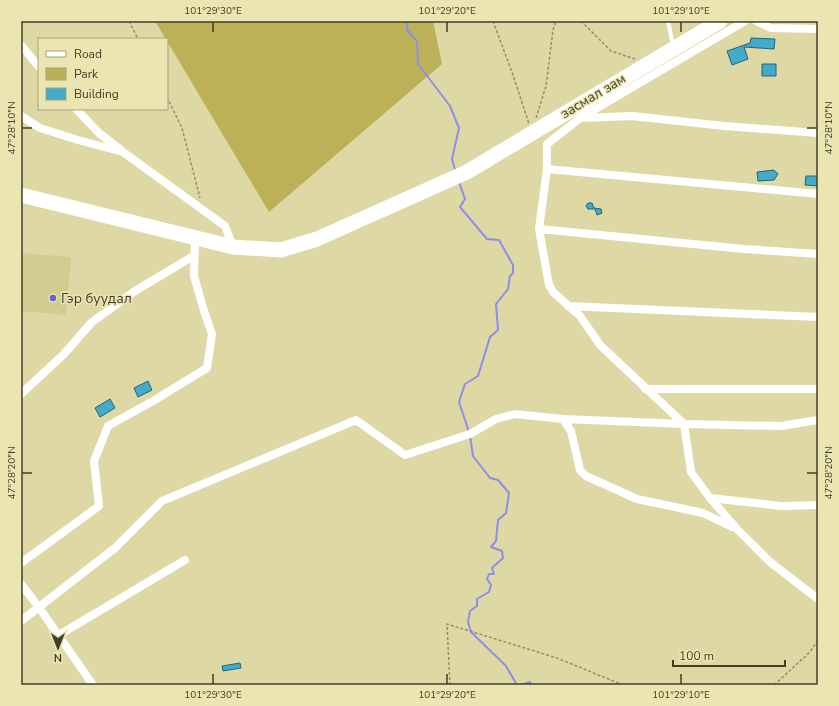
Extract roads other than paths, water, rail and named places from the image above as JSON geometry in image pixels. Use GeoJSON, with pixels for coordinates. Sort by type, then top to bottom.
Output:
{"type":"FeatureCollection","features":[{"type":"Feature","properties":{"kind":"highway","name":"засмал зам"},"geometry":{"type":"LineString","coordinates":[[21,195],[233,247],[281,250],[317,239],[467,172],[711,25]]}},
{"type":"Feature","properties":{"kind":"street"},"geometry":{"type":"LineString","coordinates":[[746,21],[580,118],[547,144],[547,169],[539,229],[549,285],[553,292],[580,316],[600,345],[645,389],[684,424],[691,472],[710,498],[737,529],[770,562],[818,599]]}},
{"type":"Feature","properties":{"kind":"street"},"geometry":{"type":"LineString","coordinates":[[756,21],[770,28],[818,29]]}},
{"type":"Feature","properties":{"kind":"street"},"geometry":{"type":"LineString","coordinates":[[21,45],[38,66]]}},
{"type":"Feature","properties":{"kind":"street"},"geometry":{"type":"LineString","coordinates":[[77,110],[99,133],[123,152],[225,226],[233,247]]}},
{"type":"Feature","properties":{"kind":"street"},"geometry":{"type":"LineString","coordinates":[[21,116],[40,128],[123,152]]}},
{"type":"Feature","properties":{"kind":"street"},"geometry":{"type":"LineString","coordinates":[[580,118],[632,116],[724,126],[818,133]]}},
{"type":"Feature","properties":{"kind":"street"},"geometry":{"type":"LineString","coordinates":[[547,169],[818,194]]}},
{"type":"Feature","properties":{"kind":"street"},"geometry":{"type":"LineString","coordinates":[[539,229],[744,249],[818,254]]}},
{"type":"Feature","properties":{"kind":"street"},"geometry":{"type":"LineString","coordinates":[[21,563],[99,506],[94,461],[108,426],[207,368],[212,334],[194,276],[195,237]]}},
{"type":"Feature","properties":{"kind":"street"},"geometry":{"type":"LineString","coordinates":[[21,394],[64,354],[92,322],[134,291],[195,255]]}},
{"type":"Feature","properties":{"kind":"street"},"geometry":{"type":"LineString","coordinates":[[568,306],[818,317]]}},
{"type":"Feature","properties":{"kind":"street"},"geometry":{"type":"LineString","coordinates":[[645,389],[818,389]]}},
{"type":"Feature","properties":{"kind":"street"},"geometry":{"type":"LineString","coordinates":[[21,621],[38,606],[114,548],[162,501],[356,420],[405,454],[470,434],[496,419],[515,414],[563,419],[780,426],[818,420]]}},
{"type":"Feature","properties":{"kind":"street"},"geometry":{"type":"LineString","coordinates":[[563,419],[571,432],[580,470],[586,476],[637,499],[703,513],[737,529]]}},
{"type":"Feature","properties":{"kind":"street"},"geometry":{"type":"LineString","coordinates":[[710,498],[781,506],[818,506]]}},
{"type":"Feature","properties":{"kind":"street"},"geometry":{"type":"LineString","coordinates":[[59,635],[185,560]]}},
{"type":"Feature","properties":{"kind":"street"},"geometry":{"type":"LineString","coordinates":[[21,584],[59,635],[93,685]]}},
{"type":"Feature","properties":{"kind":"lane"},"geometry":{"type":"LineString","coordinates":[[668,21],[674,48]]}},
{"type":"Feature","properties":{"kind":"waterway"},"geometry":{"type":"LineString","coordinates":[[407,21],[407,30],[417,41],[418,64],[450,106],[459,128],[452,159],[455,170]]}},
{"type":"Feature","properties":{"kind":"waterway"},"geometry":{"type":"LineString","coordinates":[[459,182],[465,199],[460,207],[487,239],[499,240],[513,265],[513,273],[510,276],[508,289],[496,304],[498,330],[490,337],[478,376],[465,384],[459,402],[469,432]]}},
{"type":"Feature","properties":{"kind":"waterway"},"geometry":{"type":"LineString","coordinates":[[470,436],[473,456],[490,478],[498,480],[509,493],[506,513],[498,520],[496,541],[491,547],[502,551],[503,558],[492,568],[494,574],[489,574],[487,579],[491,585],[489,592],[477,599],[477,606],[470,611],[468,622],[471,632],[506,666],[517,685]]}},
{"type":"Feature","properties":{"kind":"waterway"},"geometry":{"type":"LineString","coordinates":[[521,685],[530,682],[531,685]]}},
{"type":"Feature","properties":{"kind":"place","name":"Гэр буудал"},"geometry":{"type":"Point","coordinates":[53,298]}}]}
